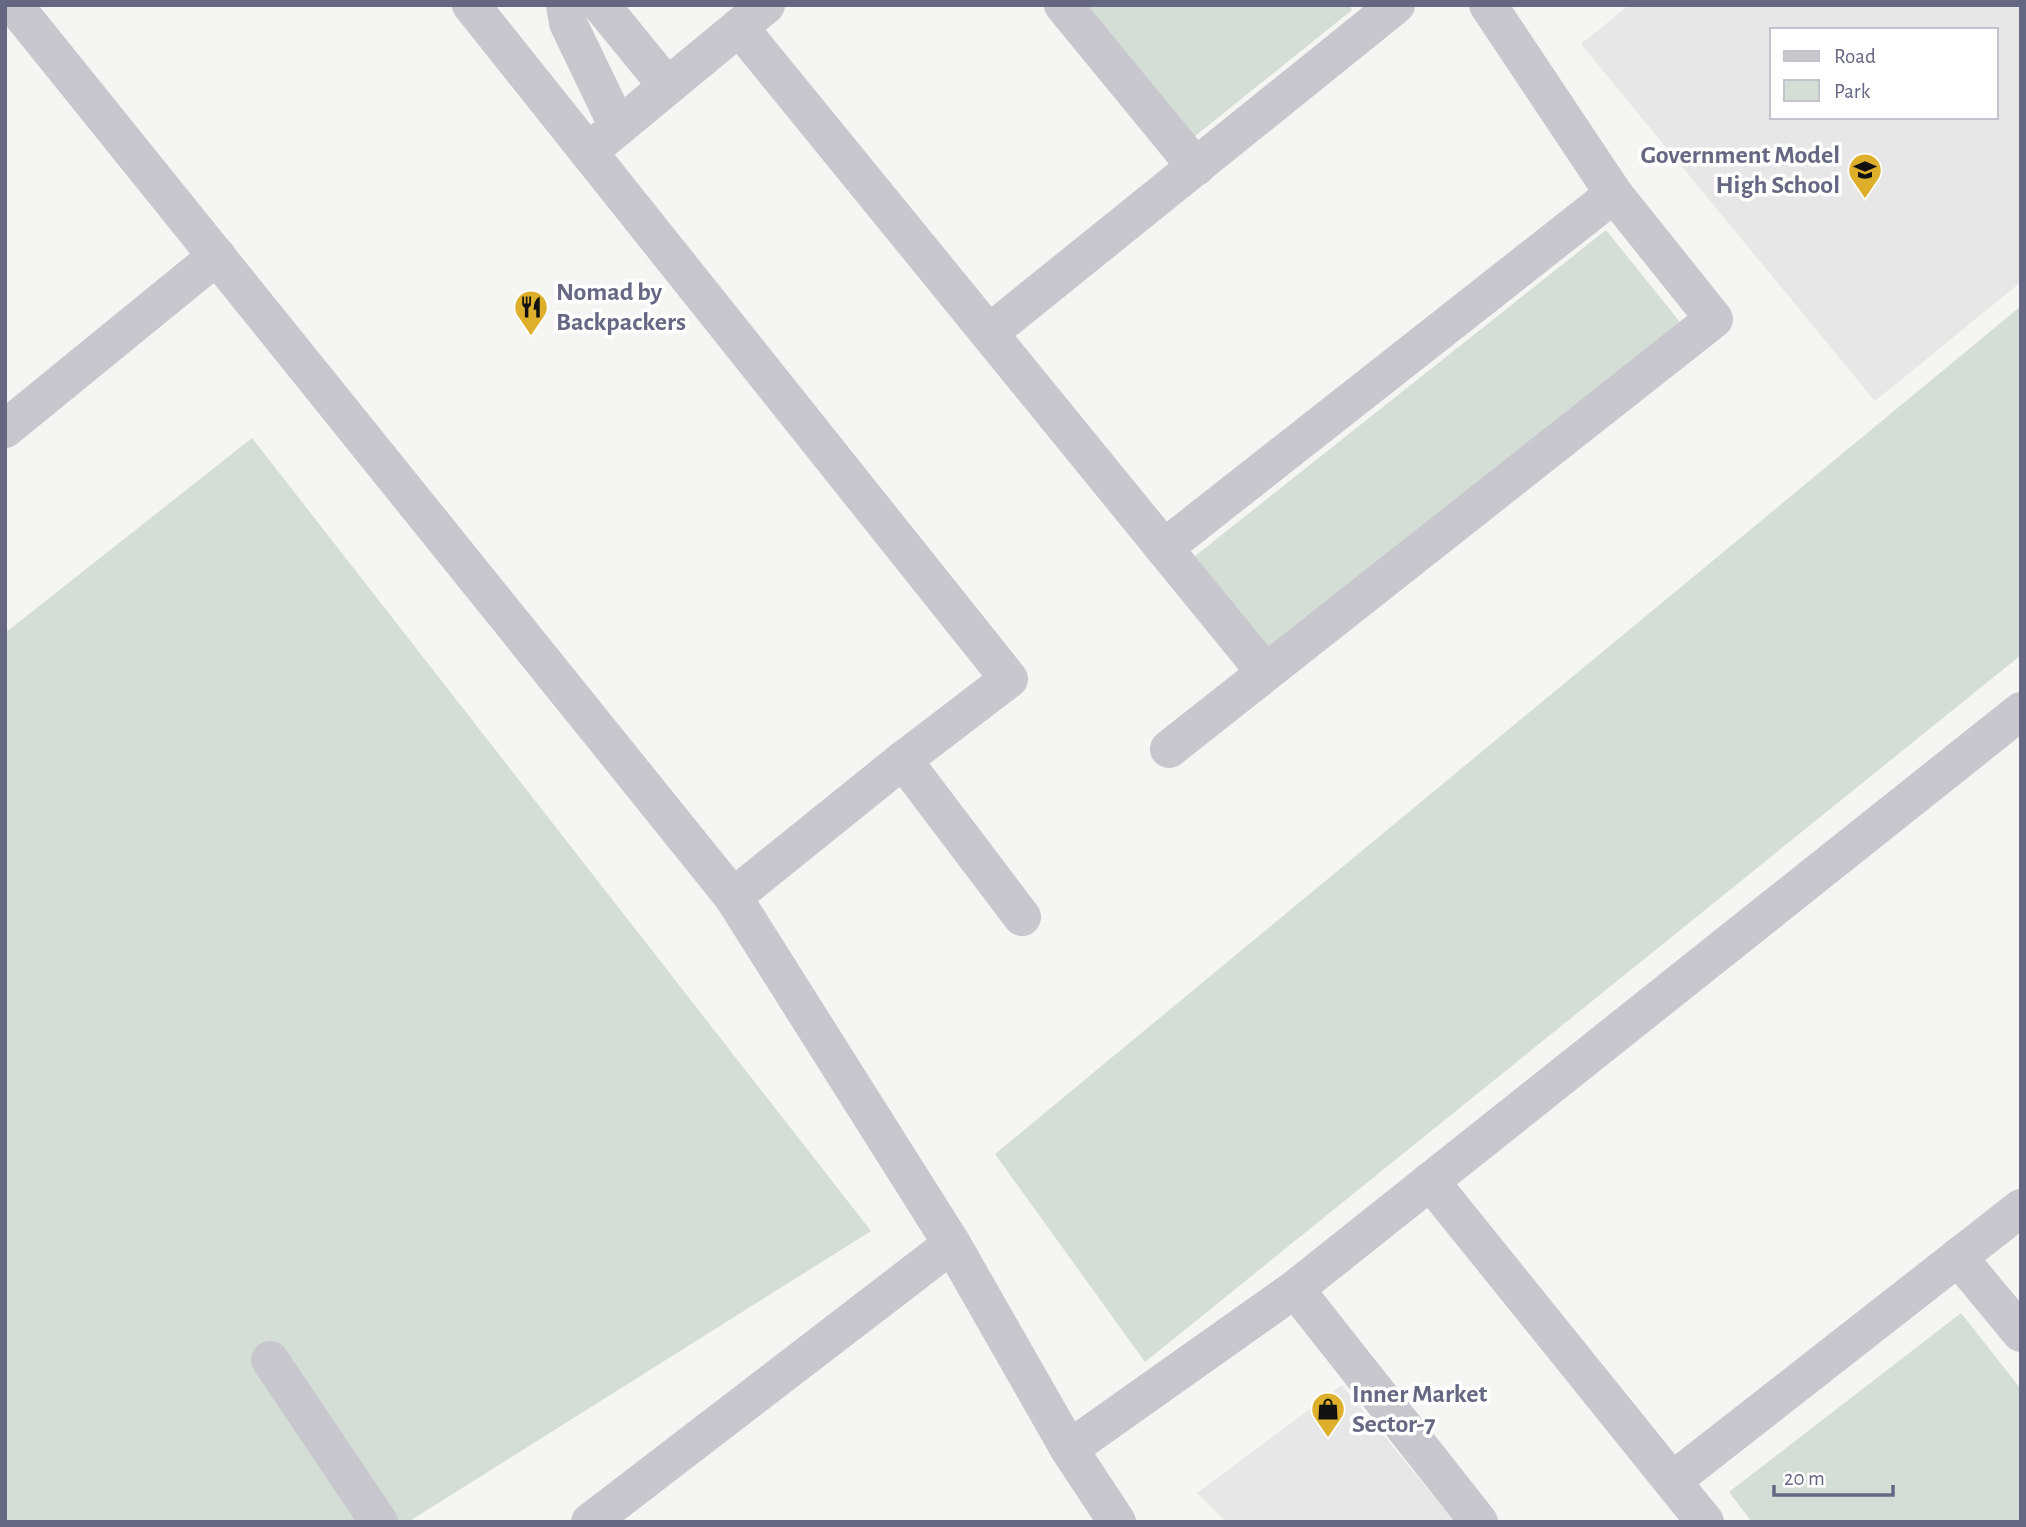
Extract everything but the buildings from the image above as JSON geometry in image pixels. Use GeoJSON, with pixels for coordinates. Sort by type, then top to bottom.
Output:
{"type":"FeatureCollection","features":[{"type":"Feature","properties":{"kind":"street"},"geometry":{"type":"LineString","coordinates":[[14,5],[733,897],[952,1244],[1069,1449],[1117,1522]]}},
{"type":"Feature","properties":{"kind":"street"},"geometry":{"type":"LineString","coordinates":[[471,5],[1009,679],[903,760],[733,897]]}},
{"type":"Feature","properties":{"kind":"street"},"geometry":{"type":"LineString","coordinates":[[565,5],[568,23],[618,127]]}},
{"type":"Feature","properties":{"kind":"street"},"geometry":{"type":"LineString","coordinates":[[601,5],[667,86]]}},
{"type":"Feature","properties":{"kind":"street"},"geometry":{"type":"LineString","coordinates":[[1063,5],[1196,167]]}},
{"type":"Feature","properties":{"kind":"street"},"geometry":{"type":"LineString","coordinates":[[1169,749],[1714,319],[1614,194],[1488,5]]}},
{"type":"Feature","properties":{"kind":"street"},"geometry":{"type":"LineString","coordinates":[[989,334],[1196,167],[1384,9]]}},
{"type":"Feature","properties":{"kind":"street"},"geometry":{"type":"LineString","coordinates":[[588,152],[752,16],[989,334],[1265,671]]}},
{"type":"Feature","properties":{"kind":"street"},"geometry":{"type":"LineString","coordinates":[[1164,548],[1614,194]]}},
{"type":"Feature","properties":{"kind":"street"},"geometry":{"type":"LineString","coordinates":[[5,429],[217,256]]}},
{"type":"Feature","properties":{"kind":"street"},"geometry":{"type":"LineString","coordinates":[[1069,1449],[1295,1289],[2021,711]]}},
{"type":"Feature","properties":{"kind":"street"},"geometry":{"type":"LineString","coordinates":[[903,760],[1022,917]]}},
{"type":"Feature","properties":{"kind":"street"},"geometry":{"type":"LineString","coordinates":[[1430,1181],[1705,1522]]}},
{"type":"Feature","properties":{"kind":"street"},"geometry":{"type":"LineString","coordinates":[[1672,1481],[2021,1208]]}},
{"type":"Feature","properties":{"kind":"street"},"geometry":{"type":"LineString","coordinates":[[590,1522],[952,1244]]}},
{"type":"Feature","properties":{"kind":"street"},"geometry":{"type":"LineString","coordinates":[[1958,1257],[2021,1333]]}},
{"type":"Feature","properties":{"kind":"street"},"geometry":{"type":"LineString","coordinates":[[1295,1289],[1479,1522]]}},
{"type":"Feature","properties":{"kind":"street"},"geometry":{"type":"LineString","coordinates":[[270,1360],[379,1522]]}},
{"type":"Feature","properties":{"kind":"shaded area","name":"Government Model High School"},"geometry":{"type":"Polygon","coordinates":[[[1629,5],[2021,5],[2021,282],[1875,401],[1581,44],[1629,5]]]}},
{"type":"Feature","properties":{"kind":"shaded area","name":"Inner Market Sector-7"},"geometry":{"type":"Polygon","coordinates":[[[1342,1385],[1455,1522],[1226,1522],[1197,1493],[1342,1385]]]}},
{"type":"Feature","properties":{"kind":"green space"},"geometry":{"type":"Polygon","coordinates":[[[1087,5],[1349,5],[1352,10],[1194,137],[1087,5]]]}},
{"type":"Feature","properties":{"kind":"green space"},"geometry":{"type":"Polygon","coordinates":[[[1606,230],[1680,322],[1268,648],[1195,556],[1606,230]]]}},
{"type":"Feature","properties":{"kind":"green space"},"geometry":{"type":"Polygon","coordinates":[[[2021,306],[2021,655],[1145,1362],[995,1154],[2021,306]]]}},
{"type":"Feature","properties":{"kind":"green space"},"geometry":{"type":"Polygon","coordinates":[[[252,438],[871,1231],[408,1522],[5,1522],[5,633],[252,438]]]}},
{"type":"Feature","properties":{"kind":"green space"},"geometry":{"type":"Polygon","coordinates":[[[1961,1313],[2021,1389],[2021,1522],[1752,1522],[1729,1492],[1961,1313]]]}},
{"type":"Feature","properties":{"kind":"place","name":"Government Model High School"},"geometry":{"type":"Point","coordinates":[1865,200]}},
{"type":"Feature","properties":{"kind":"place","name":"Nomad by Backpackers"},"geometry":{"type":"Point","coordinates":[531,337]}},
{"type":"Feature","properties":{"kind":"place","name":"Inner Market Sector-7"},"geometry":{"type":"Point","coordinates":[1328,1439]}}]}
